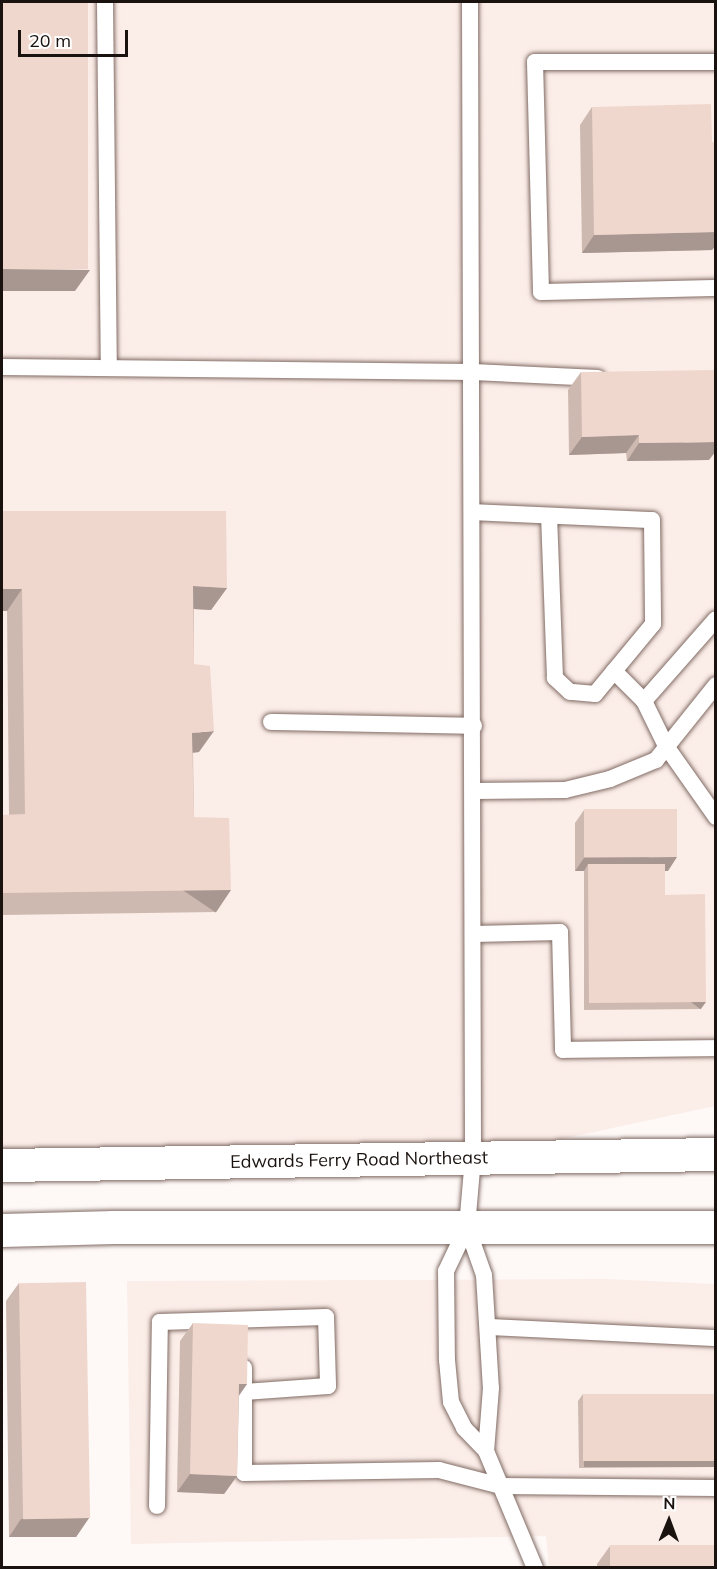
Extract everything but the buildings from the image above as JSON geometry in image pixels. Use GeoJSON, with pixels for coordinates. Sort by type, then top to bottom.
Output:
{"type":"FeatureCollection","features":[{"type":"Feature","properties":{"kind":"main road","name":"Edwards Ferry Road Northeast"},"geometry":{"type":"LineString","coordinates":[[2,1165],[716,1154]]}},
{"type":"Feature","properties":{"kind":"main road"},"geometry":{"type":"LineString","coordinates":[[2,1230],[716,1227]]}},
{"type":"Feature","properties":{"kind":"lane"},"geometry":{"type":"LineString","coordinates":[[105,2],[108,368]]}},
{"type":"Feature","properties":{"kind":"lane"},"geometry":{"type":"LineString","coordinates":[[470,2],[474,726],[473,1158],[467,1227],[446,1272],[447,1360],[451,1402],[464,1428],[486,1451],[535,1568]]}},
{"type":"Feature","properties":{"kind":"lane"},"geometry":{"type":"LineString","coordinates":[[716,62],[535,62],[542,292],[716,288]]}},
{"type":"Feature","properties":{"kind":"lane"},"geometry":{"type":"LineString","coordinates":[[2,367],[473,372],[620,378]]}},
{"type":"Feature","properties":{"kind":"lane"},"geometry":{"type":"LineString","coordinates":[[473,512],[652,520],[653,624],[595,694],[570,692],[555,678],[549,516]]}},
{"type":"Feature","properties":{"kind":"lane"},"geometry":{"type":"LineString","coordinates":[[644,701],[716,618]]}},
{"type":"Feature","properties":{"kind":"lane"},"geometry":{"type":"LineString","coordinates":[[614,671],[644,701],[666,746],[716,817]]}},
{"type":"Feature","properties":{"kind":"lane"},"geometry":{"type":"LineString","coordinates":[[474,791],[565,790],[610,779],[656,760],[716,685]]}},
{"type":"Feature","properties":{"kind":"lane"},"geometry":{"type":"LineString","coordinates":[[271,722],[474,726]]}},
{"type":"Feature","properties":{"kind":"lane"},"geometry":{"type":"LineString","coordinates":[[474,934],[560,932],[562,1050],[716,1048]]}},
{"type":"Feature","properties":{"kind":"lane"},"geometry":{"type":"LineString","coordinates":[[467,1227],[484,1275],[491,1388],[486,1451]]}},
{"type":"Feature","properties":{"kind":"lane"},"geometry":{"type":"LineString","coordinates":[[157,1506],[160,1322],[326,1317],[328,1386],[244,1392]]}},
{"type":"Feature","properties":{"kind":"lane"},"geometry":{"type":"LineString","coordinates":[[488,1327],[716,1338]]}},
{"type":"Feature","properties":{"kind":"lane"},"geometry":{"type":"LineString","coordinates":[[244,1359],[244,1473],[440,1470],[501,1486],[716,1488]]}},
{"type":"Feature","properties":{"kind":"shaded area"},"geometry":{"type":"Polygon","coordinates":[[[2,2],[715,2],[715,1106],[473,1158],[2,1165],[2,2]]]}},
{"type":"Feature","properties":{"kind":"shaded area"},"geometry":{"type":"Polygon","coordinates":[[[606,1279],[715,1284],[715,1567],[549,1567],[546,1536],[131,1544],[127,1281],[606,1279]]]}}]}
